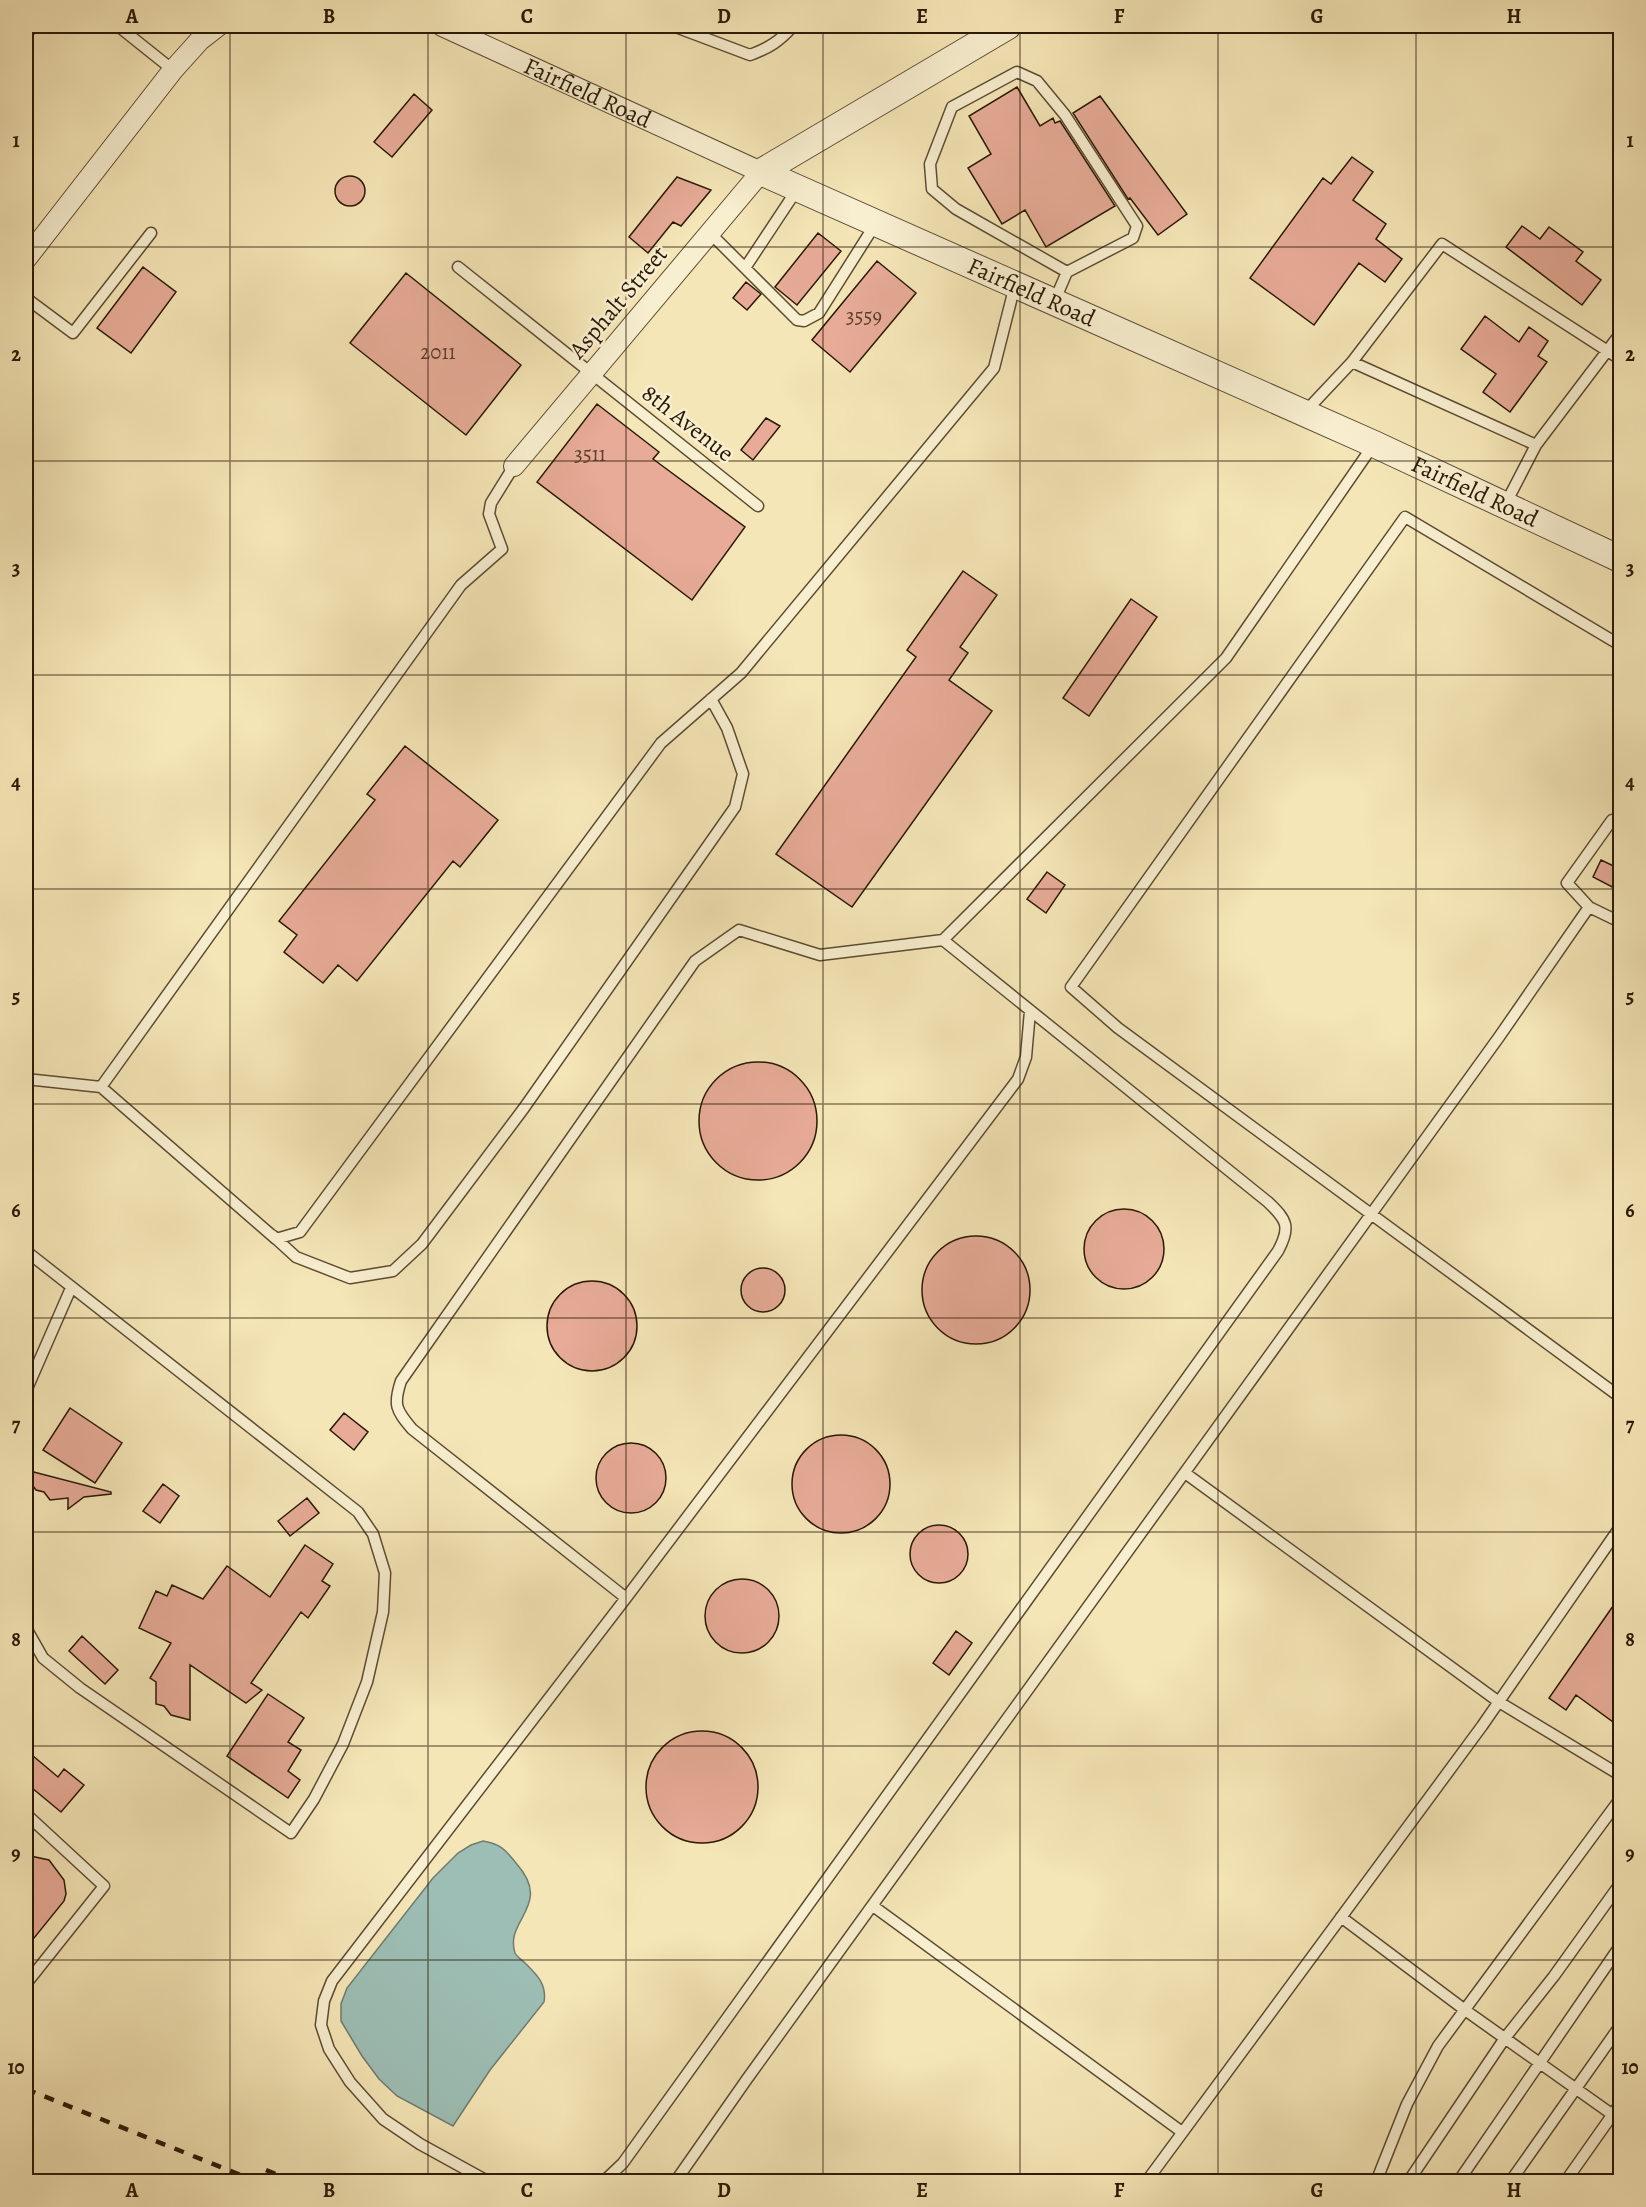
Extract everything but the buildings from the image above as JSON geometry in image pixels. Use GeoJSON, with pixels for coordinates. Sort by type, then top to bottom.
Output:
{"type":"FeatureCollection","features":[{"type":"Feature","properties":{"kind":"street"},"geometry":{"type":"LineString","coordinates":[[26,259],[174,70],[200,40],[218,26]]}},
{"type":"Feature","properties":{"kind":"street","name":"Fairfield Road"},"geometry":{"type":"LineString","coordinates":[[442,26],[761,172],[1374,444],[1620,560]]}},
{"type":"Feature","properties":{"kind":"street"},"geometry":{"type":"LineString","coordinates":[[761,172],[1008,26]]}},
{"type":"Feature","properties":{"kind":"street","name":"Asphalt Street"},"geometry":{"type":"LineString","coordinates":[[514,466],[761,172]]}},
{"type":"Feature","properties":{"kind":"lane"},"geometry":{"type":"LineString","coordinates":[[26,35],[33,26]]}},
{"type":"Feature","properties":{"kind":"lane"},"geometry":{"type":"LineString","coordinates":[[118,26],[174,70]]}},
{"type":"Feature","properties":{"kind":"lane"},"geometry":{"type":"LineString","coordinates":[[673,26],[750,55],[771,47],[793,26]]}},
{"type":"Feature","properties":{"kind":"lane"},"geometry":{"type":"LineString","coordinates":[[1054,302],[1067,272],[1133,238],[1137,226],[1065,115],[1037,81],[1017,72],[952,107],[930,164],[932,189],[956,209],[1067,272]]}},
{"type":"Feature","properties":{"kind":"lane"},"geometry":{"type":"LineString","coordinates":[[745,268],[798,188]]}},
{"type":"Feature","properties":{"kind":"lane"},"geometry":{"type":"LineString","coordinates":[[710,233],[797,320],[804,321],[819,313],[876,223]]}},
{"type":"Feature","properties":{"kind":"lane"},"geometry":{"type":"LineString","coordinates":[[26,298],[73,333],[151,233]]}},
{"type":"Feature","properties":{"kind":"lane"},"geometry":{"type":"LineString","coordinates":[[1304,413],[1352,362],[1442,244],[1620,358]]}},
{"type":"Feature","properties":{"kind":"lane","name":"8th Avenue"},"geometry":{"type":"LineString","coordinates":[[458,267],[758,506]]}},
{"type":"Feature","properties":{"kind":"lane"},"geometry":{"type":"LineString","coordinates":[[26,1079],[101,1087],[276,1239],[300,1232],[661,743],[741,673],[994,368],[1015,285]]}},
{"type":"Feature","properties":{"kind":"lane"},"geometry":{"type":"LineString","coordinates":[[1504,505],[1536,445],[1620,334]]}},
{"type":"Feature","properties":{"kind":"lane"},"geometry":{"type":"LineString","coordinates":[[1352,362],[1536,445]]}},
{"type":"Feature","properties":{"kind":"lane"},"geometry":{"type":"LineString","coordinates":[[626,1598],[412,1430],[398,1412],[396,1405],[395,1398],[401,1381],[695,961],[739,930],[820,955],[943,940],[1226,658],[1374,444]]}},
{"type":"Feature","properties":{"kind":"lane"},"geometry":{"type":"LineString","coordinates":[[101,1087],[461,585],[502,549],[489,514],[491,503],[514,466]]}},
{"type":"Feature","properties":{"kind":"lane"},"geometry":{"type":"LineString","coordinates":[[1620,645],[1405,517],[1071,987],[1118,1028],[1620,1397]]}},
{"type":"Feature","properties":{"kind":"lane"},"geometry":{"type":"LineString","coordinates":[[272,1235],[296,1257],[350,1278],[393,1271],[422,1244],[524,1108],[735,807],[742,774],[727,728],[711,699]]}},
{"type":"Feature","properties":{"kind":"lane"},"geometry":{"type":"LineString","coordinates":[[1620,823],[1612,820],[1567,883],[1589,908],[1620,922]]}},
{"type":"Feature","properties":{"kind":"lane"},"geometry":{"type":"LineString","coordinates":[[675,2181],[1492,1047],[1589,908]]}},
{"type":"Feature","properties":{"kind":"lane"},"geometry":{"type":"LineString","coordinates":[[603,2181],[623,2163],[1271,1261],[1286,1236],[1286,1223],[1268,1202],[943,940]]}},
{"type":"Feature","properties":{"kind":"lane"},"geometry":{"type":"LineString","coordinates":[[489,2181],[420,2144],[383,2119],[350,2082],[329,2049],[321,2025],[324,2001],[332,1981],[626,1598],[1018,1078],[1026,1057],[1030,1011]]}},
{"type":"Feature","properties":{"kind":"lane"},"geometry":{"type":"LineString","coordinates":[[26,1251],[358,1512],[373,1534],[385,1573],[383,1612],[367,1682],[343,1744],[314,1799],[291,1833],[80,1688],[43,1658],[26,1628]]}},
{"type":"Feature","properties":{"kind":"lane"},"geometry":{"type":"LineString","coordinates":[[26,1391],[71,1288]]}},
{"type":"Feature","properties":{"kind":"lane"},"geometry":{"type":"LineString","coordinates":[[1185,1473],[1499,1702],[1620,1774]]}},
{"type":"Feature","properties":{"kind":"lane"},"geometry":{"type":"LineString","coordinates":[[1146,2181],[1499,1702],[1620,1527]]}},
{"type":"Feature","properties":{"kind":"lane"},"geometry":{"type":"LineString","coordinates":[[1376,2181],[1407,2104],[1438,2046],[1620,1799]]}},
{"type":"Feature","properties":{"kind":"lane"},"geometry":{"type":"LineString","coordinates":[[26,1814],[105,1886],[26,1984]]}},
{"type":"Feature","properties":{"kind":"lane"},"geometry":{"type":"LineString","coordinates":[[1408,2181],[1505,2038],[1554,1976],[1620,1884]]}},
{"type":"Feature","properties":{"kind":"lane"},"geometry":{"type":"LineString","coordinates":[[873,1906],[1182,2132]]}},
{"type":"Feature","properties":{"kind":"lane"},"geometry":{"type":"LineString","coordinates":[[1341,1917],[1617,2118]]}},
{"type":"Feature","properties":{"kind":"lane"},"geometry":{"type":"LineString","coordinates":[[1458,2181],[1620,1946]]}},
{"type":"Feature","properties":{"kind":"lane"},"geometry":{"type":"LineString","coordinates":[[1510,2181],[1620,2026]]}},
{"type":"Feature","properties":{"kind":"lane"},"geometry":{"type":"LineString","coordinates":[[1565,2181],[1617,2118],[1620,2104]]}},
{"type":"Feature","properties":{"kind":"lane"},"geometry":{"type":"LineString","coordinates":[[1617,2181],[1620,2176]]}},
{"type":"Feature","properties":{"kind":"water"},"geometry":{"type":"Polygon","coordinates":[[[483,1841],[494,1844],[505,1851],[526,1878],[530,1890],[529,1901],[513,1941],[515,1953],[540,1980],[545,1996],[544,2002],[490,2070],[453,2126],[397,2096],[379,2079],[341,2021],[341,2004],[347,1988],[433,1878],[458,1853],[483,1841]]]}},
{"type":"Feature","properties":{"kind":"railway"},"geometry":{"type":"LineString","coordinates":[[26,2089],[258,2182]]}},
{"type":"Feature","properties":{"kind":"railway"},"geometry":{"type":"LineString","coordinates":[[266,2170],[294,2182]]}}]}
